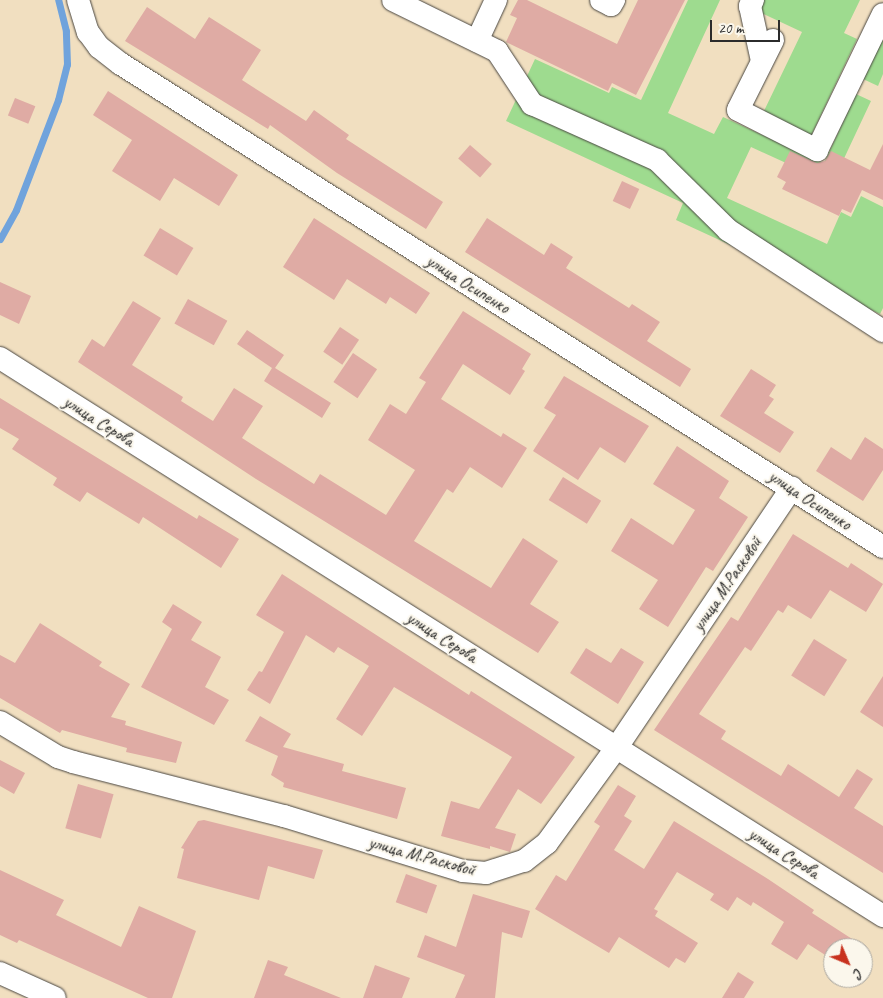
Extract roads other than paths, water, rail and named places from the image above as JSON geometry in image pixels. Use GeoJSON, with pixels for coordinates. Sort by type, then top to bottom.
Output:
{"type":"FeatureCollection","features":[{"type":"Feature","properties":{"kind":"street","name":"улица Осипенко"},"geometry":{"type":"LineString","coordinates":[[78,0],[88,32],[99,47],[121,64],[883,547]]}},
{"type":"Feature","properties":{"kind":"street"},"geometry":{"type":"LineString","coordinates":[[393,0],[498,51],[532,104],[657,160],[728,230],[883,331]]}},
{"type":"Feature","properties":{"kind":"street"},"geometry":{"type":"LineString","coordinates":[[477,41],[496,0]]}},
{"type":"Feature","properties":{"kind":"street"},"geometry":{"type":"LineString","coordinates":[[601,0],[611,5],[614,0]]}},
{"type":"Feature","properties":{"kind":"street"},"geometry":{"type":"LineString","coordinates":[[753,0],[750,6],[762,61]]}},
{"type":"Feature","properties":{"kind":"street"},"geometry":{"type":"LineString","coordinates":[[773,40],[738,110],[817,150],[883,14]]}},
{"type":"Feature","properties":{"kind":"street","name":"улица Серова"},"geometry":{"type":"LineString","coordinates":[[0,358],[618,746],[883,916]]}},
{"type":"Feature","properties":{"kind":"street","name":"улица М.Расковой"},"geometry":{"type":"LineString","coordinates":[[0,722],[58,757],[73,762],[284,816],[464,871],[486,873],[524,861],[547,843],[618,746],[792,488]]}},
{"type":"Feature","properties":{"kind":"street"},"geometry":{"type":"LineString","coordinates":[[0,972],[55,998]]}},
{"type":"Feature","properties":{"kind":"waterway"},"geometry":{"type":"LineString","coordinates":[[0,239],[16,210],[58,100],[67,64],[66,31],[58,0]]}}]}
